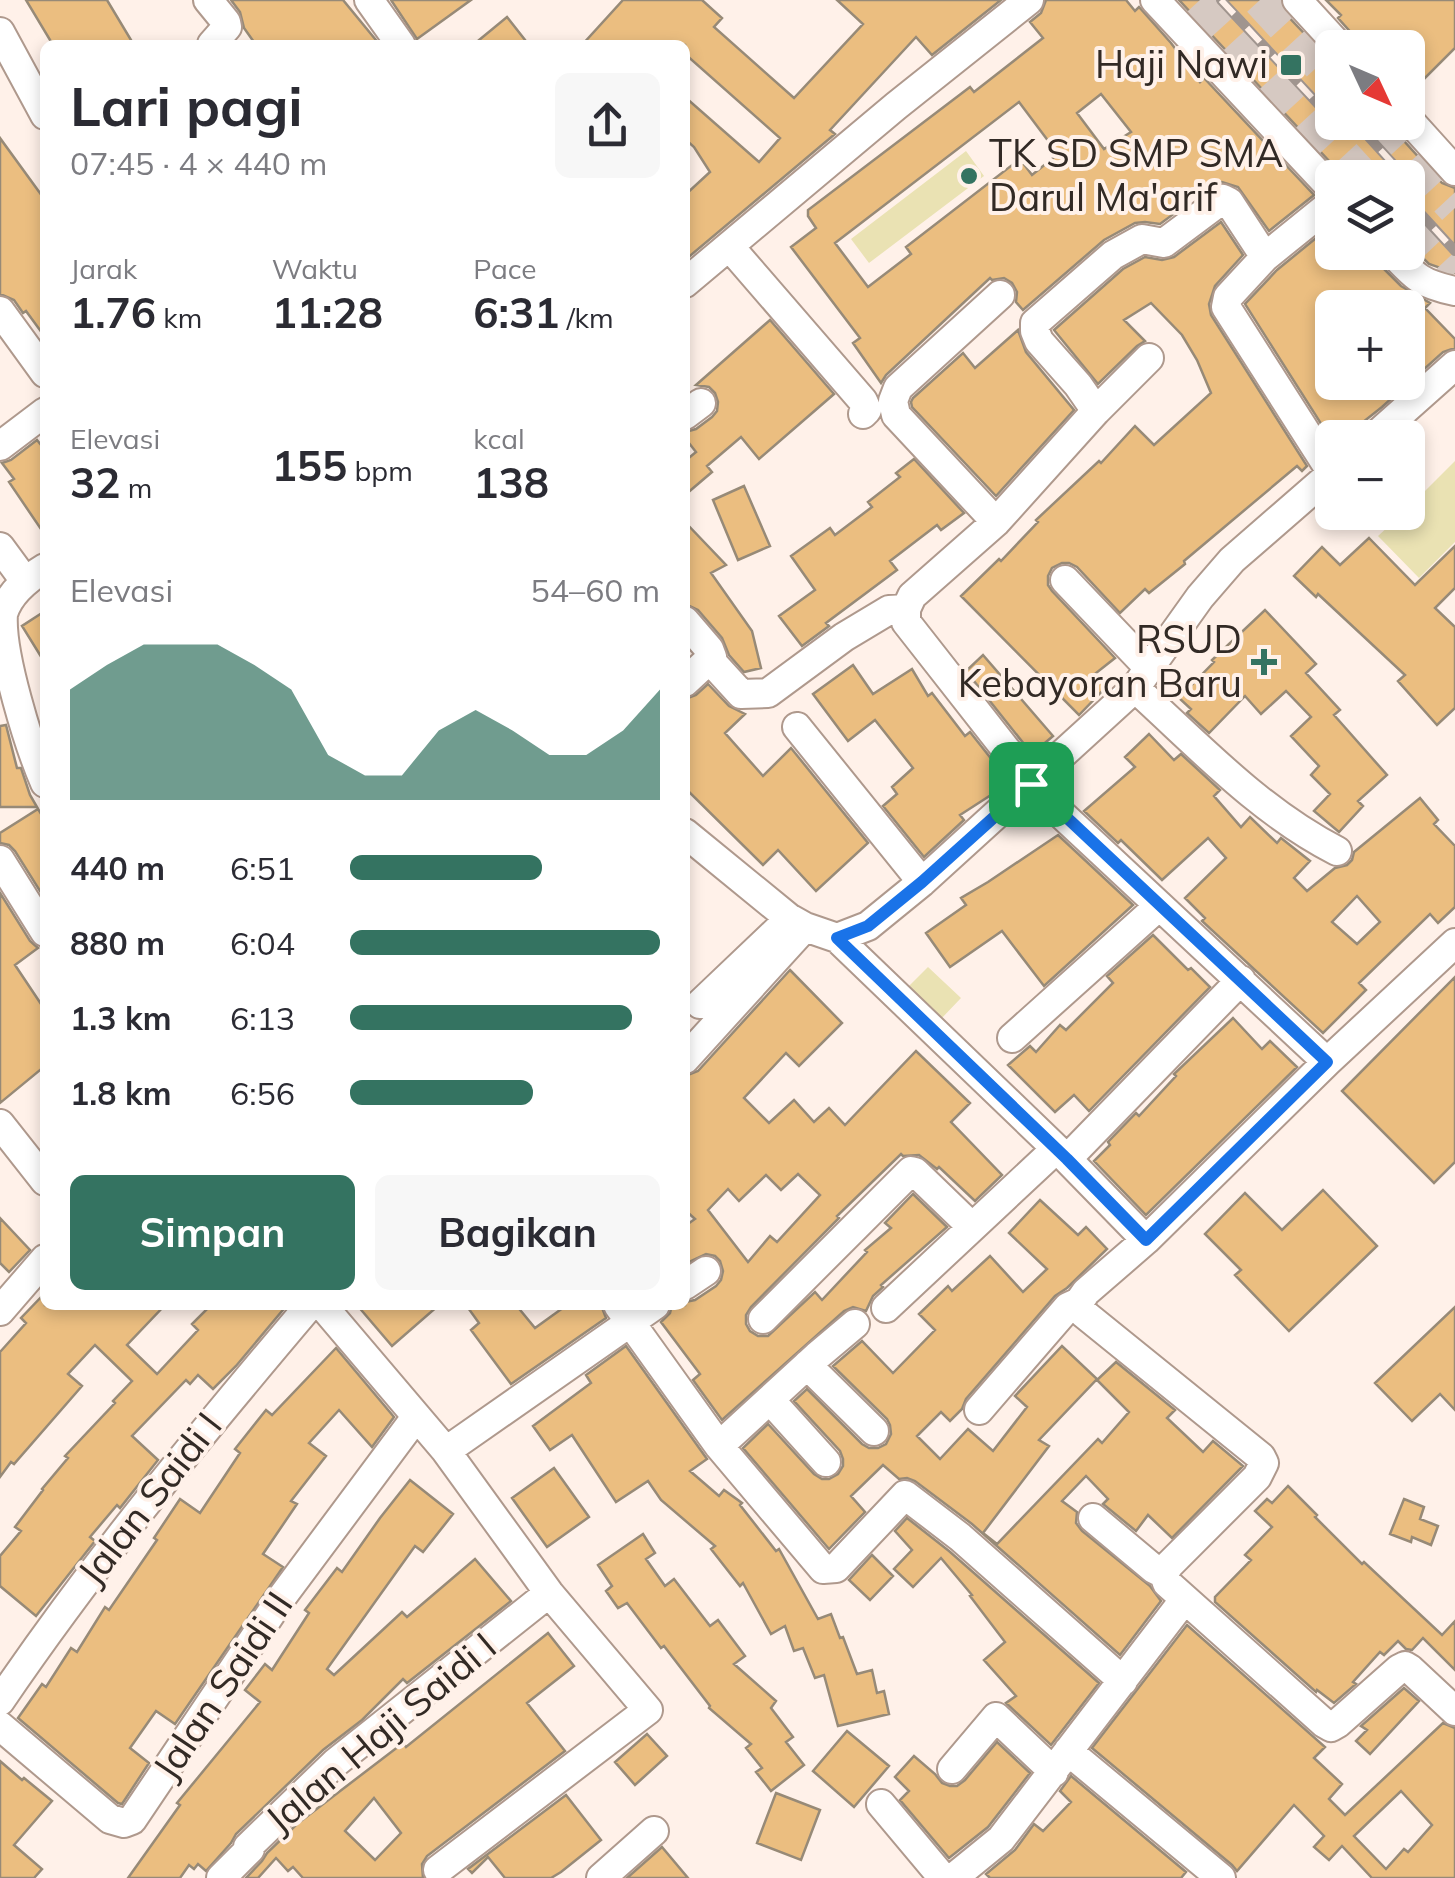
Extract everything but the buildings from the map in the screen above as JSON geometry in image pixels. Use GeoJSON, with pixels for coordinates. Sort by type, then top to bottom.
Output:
{"type":"FeatureCollection","features":[{"type":"Feature","properties":{"kind":"street"},"geometry":{"type":"LineString","coordinates":[[208,0],[227,27],[216,40]]}},
{"type":"Feature","properties":{"kind":"street"},"geometry":{"type":"LineString","coordinates":[[369,0],[397,40]]}},
{"type":"Feature","properties":{"kind":"street"},"geometry":{"type":"LineString","coordinates":[[690,278],[1029,0]]}},
{"type":"Feature","properties":{"kind":"street"},"geometry":{"type":"LineString","coordinates":[[1155,0],[1315,171]]}},
{"type":"Feature","properties":{"kind":"street"},"geometry":{"type":"LineString","coordinates":[[1297,0],[1324,30]]}},
{"type":"Feature","properties":{"kind":"street"},"geometry":{"type":"LineString","coordinates":[[2,44],[40,106]]}},
{"type":"Feature","properties":{"kind":"street"},"geometry":{"type":"LineString","coordinates":[[1425,137],[1455,170]]}},
{"type":"Feature","properties":{"kind":"street"},"geometry":{"type":"LineString","coordinates":[[1096,411],[1039,340],[1035,322],[1114,254],[1142,238],[1164,243],[1223,199],[1229,202],[1265,257]]}},
{"type":"Feature","properties":{"kind":"street"},"geometry":{"type":"LineString","coordinates":[[1315,217],[1265,257],[1228,296],[1226,306],[1315,446]]}},
{"type":"Feature","properties":{"kind":"street"},"geometry":{"type":"LineString","coordinates":[[729,246],[863,401],[863,414]]}},
{"type":"Feature","properties":{"kind":"street"},"geometry":{"type":"LineString","coordinates":[[1409,270],[1431,285],[1455,291]]}},
{"type":"Feature","properties":{"kind":"street"},"geometry":{"type":"LineString","coordinates":[[996,522],[896,416],[893,401],[898,388],[1000,295]]}},
{"type":"Feature","properties":{"kind":"street"},"geometry":{"type":"LineString","coordinates":[[0,311],[40,366]]}},
{"type":"Feature","properties":{"kind":"street"},"geometry":{"type":"LineString","coordinates":[[1149,358],[996,522],[912,596],[906,622],[1031,784],[1327,1062]]}},
{"type":"Feature","properties":{"kind":"street"},"geometry":{"type":"LineString","coordinates":[[1393,420],[1455,365]]}},
{"type":"Feature","properties":{"kind":"street"},"geometry":{"type":"LineString","coordinates":[[0,446],[40,416]]}},
{"type":"Feature","properties":{"kind":"street"},"geometry":{"type":"LineString","coordinates":[[837,938],[868,926],[1031,784],[1142,678],[1200,597],[1232,560],[1315,488]]}},
{"type":"Feature","properties":{"kind":"street"},"geometry":{"type":"LineString","coordinates":[[0,547],[35,574],[9,600],[2,627],[14,694],[40,771]]}},
{"type":"Feature","properties":{"kind":"street"},"geometry":{"type":"LineString","coordinates":[[1065,580],[1142,678],[1270,809],[1337,851]]}},
{"type":"Feature","properties":{"kind":"street"},"geometry":{"type":"LineString","coordinates":[[709,661],[741,694],[768,693],[844,637],[889,610],[906,609]]}},
{"type":"Feature","properties":{"kind":"street"},"geometry":{"type":"LineString","coordinates":[[690,626],[712,656],[690,678]]}},
{"type":"Feature","properties":{"kind":"street"},"geometry":{"type":"LineString","coordinates":[[797,727],[922,882]]}},
{"type":"Feature","properties":{"kind":"street"},"geometry":{"type":"LineString","coordinates":[[690,837],[797,922],[837,938],[1146,1240]]}},
{"type":"Feature","properties":{"kind":"street"},"geometry":{"type":"LineString","coordinates":[[0,860],[40,924]]}},
{"type":"Feature","properties":{"kind":"street"},"geometry":{"type":"LineString","coordinates":[[1012,1038],[1160,906]]}},
{"type":"Feature","properties":{"kind":"street"},"geometry":{"type":"LineString","coordinates":[[700,1004],[797,922]]}},
{"type":"Feature","properties":{"kind":"street"},"geometry":{"type":"LineString","coordinates":[[690,1053],[797,922]]}},
{"type":"Feature","properties":{"kind":"street"},"geometry":{"type":"LineString","coordinates":[[980,1410],[1068,1307],[1079,1302],[1146,1240],[1455,943]]}},
{"type":"Feature","properties":{"kind":"street"},"geometry":{"type":"LineString","coordinates":[[886,1308],[972,1228],[1061,1154],[1240,980]]}},
{"type":"Feature","properties":{"kind":"street"},"geometry":{"type":"LineString","coordinates":[[0,1124],[40,1175]]}},
{"type":"Feature","properties":{"kind":"street"},"geometry":{"type":"LineString","coordinates":[[763,1320],[910,1171],[972,1228]]}},
{"type":"Feature","properties":{"kind":"street"},"geometry":{"type":"LineString","coordinates":[[0,1312],[40,1264]]}},
{"type":"Feature","properties":{"kind":"street"},"geometry":{"type":"LineString","coordinates":[[1079,1302],[1083,1313],[1264,1463],[1257,1477],[1164,1574]]}},
{"type":"Feature","properties":{"kind":"street","name":"Jalan Saidi I"},"geometry":{"type":"LineString","coordinates":[[0,1701],[148,1499],[306,1310]]}},
{"type":"Feature","properties":{"kind":"street"},"geometry":{"type":"LineString","coordinates":[[326,1310],[446,1452],[549,1593],[648,1710],[438,1870]]}},
{"type":"Feature","properties":{"kind":"street"},"geometry":{"type":"LineString","coordinates":[[446,1452],[624,1313],[718,1446],[824,1569],[836,1568],[906,1495],[960,1537],[1123,1681]]}},
{"type":"Feature","properties":{"kind":"street"},"geometry":{"type":"LineString","coordinates":[[718,1446],[855,1324]]}},
{"type":"Feature","properties":{"kind":"street"},"geometry":{"type":"LineString","coordinates":[[807,1365],[874,1431]]}},
{"type":"Feature","properties":{"kind":"street"},"geometry":{"type":"LineString","coordinates":[[770,1400],[826,1462]]}},
{"type":"Feature","properties":{"kind":"street","name":"Jalan Saidi II"},"geometry":{"type":"LineString","coordinates":[[0,1726],[110,1820],[124,1824],[132,1820],[282,1597],[416,1417]]}},
{"type":"Feature","properties":{"kind":"street"},"geometry":{"type":"LineString","coordinates":[[1093,1518],[1164,1574],[1184,1600],[1331,1727],[1404,1666],[1455,1711]]}},
{"type":"Feature","properties":{"kind":"street","name":"Jalan Haji Saidi I"},"geometry":{"type":"LineString","coordinates":[[221,1878],[335,1763],[549,1593]]}},
{"type":"Feature","properties":{"kind":"street"},"geometry":{"type":"LineString","coordinates":[[954,1878],[1000,1839],[1184,1600]]}},
{"type":"Feature","properties":{"kind":"street"},"geometry":{"type":"LineString","coordinates":[[952,1768],[996,1717],[1221,1878]]}},
{"type":"Feature","properties":{"kind":"street"},"geometry":{"type":"LineString","coordinates":[[881,1804],[943,1878]]}},
{"type":"Feature","properties":{"kind":"street"},"geometry":{"type":"LineString","coordinates":[[600,1878],[654,1831]]}},
{"type":"Feature","properties":{"kind":"shaded area"},"geometry":{"type":"Polygon","coordinates":[[[966,151],[984,176],[869,263],[851,239],[966,151]]]}},
{"type":"Feature","properties":{"kind":"shaded area"},"geometry":{"type":"Polygon","coordinates":[[[1455,461],[1455,542],[1419,578],[1378,536],[1385,530],[1425,530],[1425,491],[1455,461]]]}},
{"type":"Feature","properties":{"kind":"shaded area"},"geometry":{"type":"Polygon","coordinates":[[[928,967],[961,998],[940,1020],[907,988],[928,967]]]}},
{"type":"Feature","properties":{"kind":"tunnel"},"geometry":{"type":"LineString","coordinates":[[1200,0],[1347,160]]}},
{"type":"Feature","properties":{"kind":"tunnel"},"geometry":{"type":"LineString","coordinates":[[1260,0],[1315,60]]}},
{"type":"Feature","properties":{"kind":"tunnel"},"geometry":{"type":"LineString","coordinates":[[1392,140],[1455,208]]}},
{"type":"Feature","properties":{"kind":"tunnel"},"geometry":{"type":"LineString","coordinates":[[1425,241],[1455,273]]}},
{"type":"Feature","properties":{"kind":"railway"},"geometry":{"type":"LineString","coordinates":[[1221,0],[1315,101]]}},
{"type":"Feature","properties":{"kind":"railway"},"geometry":{"type":"LineString","coordinates":[[1371,140],[1390,160]]}},
{"type":"Feature","properties":{"kind":"railway"},"geometry":{"type":"LineString","coordinates":[[1425,218],[1455,251]]}},
{"type":"Feature","properties":{"kind":"place","name":"Haji Nawi"},"geometry":{"type":"Point","coordinates":[1291,65]}},
{"type":"Feature","properties":{"kind":"place","name":"TK SD SMP SMA Darul Ma'arif"},"geometry":{"type":"Point","coordinates":[969,176]}},
{"type":"Feature","properties":{"kind":"place","name":"RSUD Kebayoran Baru"},"geometry":{"type":"Point","coordinates":[1264,662]}},
{"type":"Feature","properties":{"kind":"route"},"geometry":{"type":"LineString","coordinates":[[1031,784],[1327,1062],[1146,1240],[837,938],[868,926],[1031,784]]}}]}
